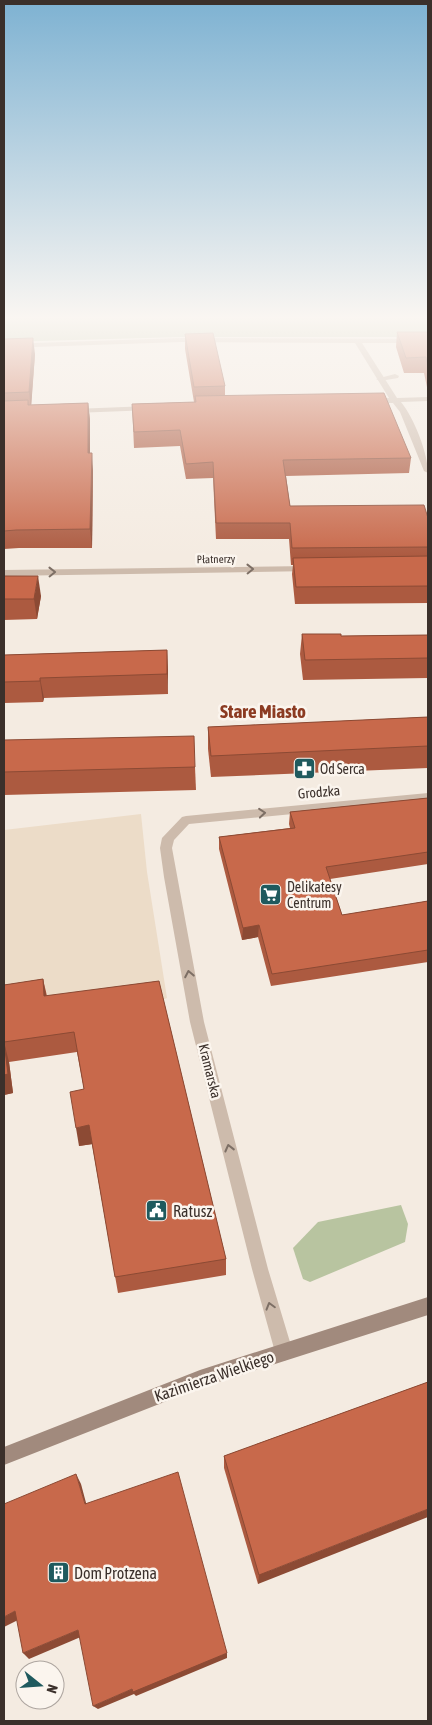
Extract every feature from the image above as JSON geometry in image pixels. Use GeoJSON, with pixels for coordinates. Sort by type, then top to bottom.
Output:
{"type":"FeatureCollection","features":[{"type":"Feature","properties":{"kind":"street"},"geometry":{"type":"LineString","coordinates":[[392,396],[404,411],[428,471]]}},
{"type":"Feature","properties":{"kind":"street"},"geometry":{"type":"LineString","coordinates":[[366,401],[428,399]]}},
{"type":"Feature","properties":{"kind":"street"},"geometry":{"type":"LineString","coordinates":[[63,411],[160,407]]}},
{"type":"Feature","properties":{"kind":"street","name":"Płatnerzy"},"geometry":{"type":"LineString","coordinates":[[4,573],[316,569]]}},
{"type":"Feature","properties":{"kind":"street","name":"Grodzka"},"geometry":{"type":"LineString","coordinates":[[213,817],[428,797]]}},
{"type":"Feature","properties":{"kind":"street","name":"Kramarska"},"geometry":{"type":"LineString","coordinates":[[213,817],[186,820],[173,830],[168,838],[166,848],[197,1022],[260,1269],[284,1352]]}},
{"type":"Feature","properties":{"kind":"street","name":"Kazimierza Wielkiego"},"geometry":{"type":"LineString","coordinates":[[4,1456],[200,1379],[428,1306]]}},
{"type":"Feature","properties":{"kind":"green space"},"geometry":{"type":"Polygon","coordinates":[[[401,1205],[408,1224],[405,1242],[310,1282],[303,1279],[293,1248],[318,1222],[401,1205]]]}},
{"type":"Feature","properties":{"kind":"shaded area"},"geometry":{"type":"Polygon","coordinates":[[[141,814],[147,872],[167,998],[160,1001],[4,1001],[4,830],[141,814]]]}},
{"type":"Feature","properties":{"kind":"building"},"geometry":{"type":"Polygon","coordinates":[[[195,396],[385,396],[411,458],[283,460],[290,506],[424,505],[428,518],[428,547],[292,548],[290,523],[216,523],[213,462],[186,464],[180,430],[134,432],[132,404],[196,402],[195,396]]]}},
{"type":"Feature","properties":{"kind":"building"},"geometry":{"type":"Polygon","coordinates":[[[28,400],[28,405],[88,403],[88,453],[92,453],[90,529],[4,531],[4,401],[28,400]]]}},
{"type":"Feature","properties":{"kind":"building"},"geometry":{"type":"Polygon","coordinates":[[[428,556],[428,586],[296,587],[293,558],[428,556]]]}},
{"type":"Feature","properties":{"kind":"building"},"geometry":{"type":"Polygon","coordinates":[[[4,576],[38,576],[34,599],[4,599],[4,576]]]}},
{"type":"Feature","properties":{"kind":"building"},"geometry":{"type":"Polygon","coordinates":[[[302,634],[341,634],[341,636],[428,635],[428,658],[305,660],[302,634]]]}},
{"type":"Feature","properties":{"kind":"building"},"geometry":{"type":"Polygon","coordinates":[[[167,650],[167,674],[40,678],[40,681],[4,682],[4,655],[167,650]]]}},
{"type":"Feature","properties":{"kind":"building"},"geometry":{"type":"Polygon","coordinates":[[[428,717],[428,746],[211,756],[208,727],[428,717]]]}},
{"type":"Feature","properties":{"kind":"building"},"geometry":{"type":"Polygon","coordinates":[[[194,736],[195,767],[4,772],[4,740],[194,736]]]}},
{"type":"Feature","properties":{"kind":"building"},"geometry":{"type":"Polygon","coordinates":[[[428,798],[428,852],[326,867],[342,915],[428,901],[428,950],[272,974],[259,925],[243,928],[219,837],[295,828],[290,812],[428,798]]]}},
{"type":"Feature","properties":{"kind":"building","name":"Ratusz"},"geometry":{"type":"Polygon","coordinates":[[[43,979],[44,996],[159,981],[226,1259],[115,1277],[89,1125],[76,1128],[70,1092],[84,1089],[74,1032],[4,1042],[4,985],[43,979]]]}},
{"type":"Feature","properties":{"kind":"building"},"geometry":{"type":"Polygon","coordinates":[[[4,1042],[8,1074],[4,1075],[4,1042]]]}},
{"type":"Feature","properties":{"kind":"building"},"geometry":{"type":"Polygon","coordinates":[[[428,1382],[428,1509],[259,1575],[224,1456],[428,1382]]]}},
{"type":"Feature","properties":{"kind":"building"},"geometry":{"type":"Polygon","coordinates":[[[178,1472],[227,1653],[133,1692],[132,1689],[93,1706],[78,1630],[23,1653],[15,1611],[4,1617],[4,1504],[76,1474],[85,1504],[178,1472]]]}},
{"type":"Feature","properties":{"kind":"place","name":"Od Serca"},"geometry":{"type":"Point","coordinates":[304,769]}},
{"type":"Feature","properties":{"kind":"place","name":"Delikatesy Centrum"},"geometry":{"type":"Point","coordinates":[271,895]}},
{"type":"Feature","properties":{"kind":"place","name":"Ratusz"},"geometry":{"type":"Point","coordinates":[157,1211]}},
{"type":"Feature","properties":{"kind":"place","name":"Dom Protzena"},"geometry":{"type":"Point","coordinates":[58,1573]}},
{"type":"Feature","properties":{"kind":"district","name":"Stare Miasto"},"geometry":{"type":"Point","coordinates":[263,711]}}]}
